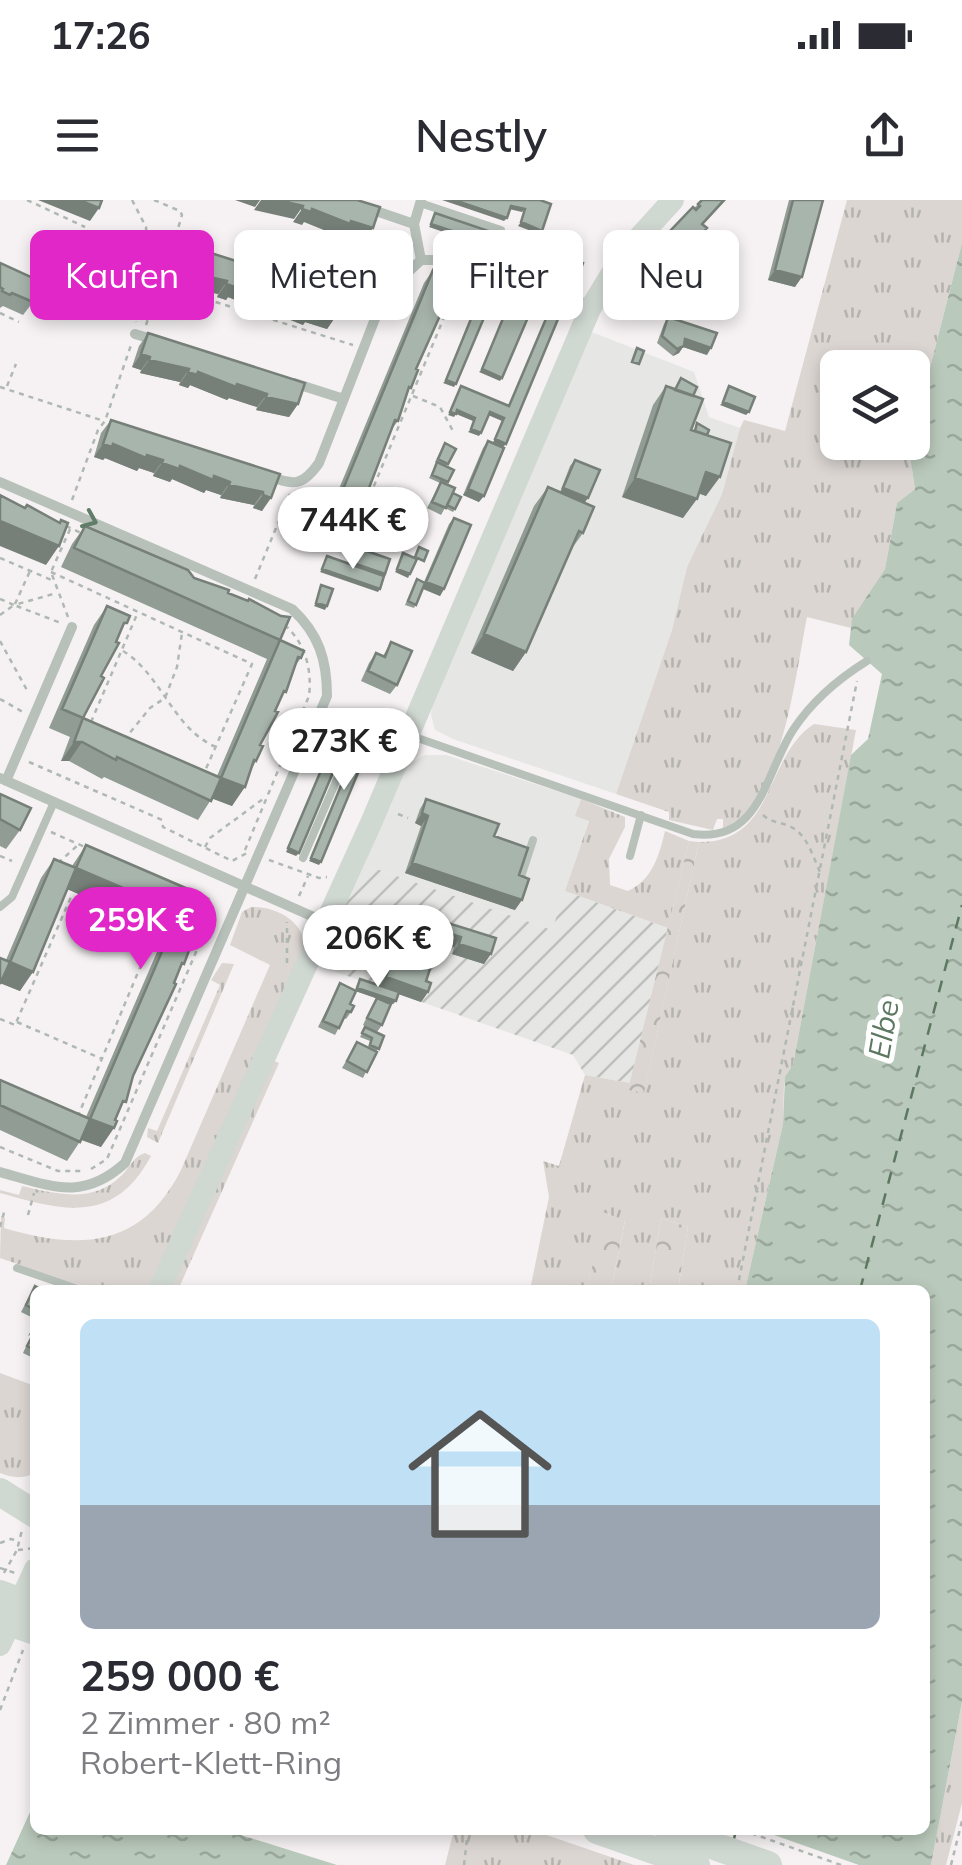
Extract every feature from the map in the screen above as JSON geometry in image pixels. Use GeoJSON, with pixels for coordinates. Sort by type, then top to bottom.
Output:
{"type":"FeatureCollection","features":[{"type":"Feature","properties":{"kind":"highway"},"geometry":{"type":"LineString","coordinates":[[0,1594],[30,1605]]}},
{"type":"Feature","properties":{"kind":"highway"},"geometry":{"type":"LineString","coordinates":[[0,1619],[30,1638]]}},
{"type":"Feature","properties":{"kind":"highway"},"geometry":{"type":"LineString","coordinates":[[612,1835],[696,1865]]}},
{"type":"Feature","properties":{"kind":"highway"},"geometry":{"type":"LineString","coordinates":[[683,1835],[768,1865]]}},
{"type":"Feature","properties":{"kind":"street"},"geometry":{"type":"LineString","coordinates":[[161,1285],[409,735],[592,306],[623,255],[673,200]]}},
{"type":"Feature","properties":{"kind":"street"},"geometry":{"type":"LineString","coordinates":[[421,202],[409,222],[421,260]]}},
{"type":"Feature","properties":{"kind":"street"},"geometry":{"type":"LineString","coordinates":[[356,205],[409,222]]}},
{"type":"Feature","properties":{"kind":"street"},"geometry":{"type":"LineString","coordinates":[[413,267],[421,260],[433,260]]}},
{"type":"Feature","properties":{"kind":"street"},"geometry":{"type":"LineString","coordinates":[[16,276],[30,282]]}},
{"type":"Feature","properties":{"kind":"street"},"geometry":{"type":"LineString","coordinates":[[583,303],[592,306]]}},
{"type":"Feature","properties":{"kind":"street"},"geometry":{"type":"LineString","coordinates":[[249,470],[300,481],[319,464],[371,320]]}},
{"type":"Feature","properties":{"kind":"street"},"geometry":{"type":"LineString","coordinates":[[138,335],[178,347]]}},
{"type":"Feature","properties":{"kind":"street"},"geometry":{"type":"LineString","coordinates":[[289,382],[344,399]]}},
{"type":"Feature","properties":{"kind":"street"},"geometry":{"type":"LineString","coordinates":[[0,482],[292,609],[321,648],[327,677],[323,710],[125,1163],[110,1176],[78,1189],[0,1172]]}},
{"type":"Feature","properties":{"kind":"street"},"geometry":{"type":"LineString","coordinates":[[72,627],[3,780],[326,923]]}},
{"type":"Feature","properties":{"kind":"street"},"geometry":{"type":"LineString","coordinates":[[0,1645],[30,1579]]}},
{"type":"Feature","properties":{"kind":"lane"},"geometry":{"type":"LineString","coordinates":[[421,202],[501,230]]}},
{"type":"Feature","properties":{"kind":"lane"},"geometry":{"type":"LineString","coordinates":[[303,858],[360,722],[369,720],[684,831],[709,836],[736,828],[756,806],[793,730],[836,680],[864,663]]}},
{"type":"Feature","properties":{"kind":"lane"},"geometry":{"type":"LineString","coordinates":[[0,908],[12,897],[54,802]]}},
{"type":"Feature","properties":{"kind":"lane"},"geometry":{"type":"LineString","coordinates":[[630,856],[641,815]]}},
{"type":"Feature","properties":{"kind":"lane"},"geometry":{"type":"LineString","coordinates":[[517,887],[533,840]]}},
{"type":"Feature","properties":{"kind":"lane"},"geometry":{"type":"LineString","coordinates":[[17,1268],[66,1285]]}},
{"type":"Feature","properties":{"kind":"path"},"geometry":{"type":"LineString","coordinates":[[27,200],[85,227]]}},
{"type":"Feature","properties":{"kind":"path"},"geometry":{"type":"LineString","coordinates":[[132,200],[146,230]]}},
{"type":"Feature","properties":{"kind":"path"},"geometry":{"type":"LineString","coordinates":[[154,200],[180,211],[177,230]]}},
{"type":"Feature","properties":{"kind":"path"},"geometry":{"type":"LineString","coordinates":[[406,230],[409,222]]}},
{"type":"Feature","properties":{"kind":"path"},"geometry":{"type":"LineString","coordinates":[[214,302],[364,349]]}},
{"type":"Feature","properties":{"kind":"path"},"geometry":{"type":"LineString","coordinates":[[0,313],[19,322]]}},
{"type":"Feature","properties":{"kind":"path"},"geometry":{"type":"LineString","coordinates":[[136,320],[138,335]]}},
{"type":"Feature","properties":{"kind":"path"},"geometry":{"type":"LineString","coordinates":[[72,627],[51,572],[70,528],[98,430],[144,320]]}},
{"type":"Feature","properties":{"kind":"path"},"geometry":{"type":"LineString","coordinates":[[250,589],[300,481],[326,516],[356,529],[444,320]]}},
{"type":"Feature","properties":{"kind":"path"},"geometry":{"type":"LineString","coordinates":[[6,389],[16,364]]}},
{"type":"Feature","properties":{"kind":"path"},"geometry":{"type":"LineString","coordinates":[[0,387],[105,421]]}},
{"type":"Feature","properties":{"kind":"path"},"geometry":{"type":"LineString","coordinates":[[412,396],[440,407],[453,431]]}},
{"type":"Feature","properties":{"kind":"path"},"geometry":{"type":"LineString","coordinates":[[52,521],[88,536]]}},
{"type":"Feature","properties":{"kind":"path"},"geometry":{"type":"LineString","coordinates":[[0,558],[54,581]]}},
{"type":"Feature","properties":{"kind":"path"},"geometry":{"type":"LineString","coordinates":[[14,605],[30,571]]}},
{"type":"Feature","properties":{"kind":"path"},"geometry":{"type":"LineString","coordinates":[[51,572],[252,664],[202,780]]}},
{"type":"Feature","properties":{"kind":"path"},"geometry":{"type":"LineString","coordinates":[[0,615],[14,605],[58,592]]}},
{"type":"Feature","properties":{"kind":"path"},"geometry":{"type":"LineString","coordinates":[[0,599],[72,627]]}},
{"type":"Feature","properties":{"kind":"path"},"geometry":{"type":"LineString","coordinates":[[87,731],[138,612]]}},
{"type":"Feature","properties":{"kind":"path"},"geometry":{"type":"LineString","coordinates":[[16,756],[162,820],[164,828],[172,834],[232,860],[244,852],[309,696],[304,651],[282,621]]}},
{"type":"Feature","properties":{"kind":"path"},"geometry":{"type":"LineString","coordinates":[[121,746],[150,708],[165,698],[177,667],[182,632]]}},
{"type":"Feature","properties":{"kind":"path"},"geometry":{"type":"LineString","coordinates":[[0,641],[26,691],[42,698]]}},
{"type":"Feature","properties":{"kind":"path"},"geometry":{"type":"LineString","coordinates":[[122,650],[145,668],[175,715],[216,747]]}},
{"type":"Feature","properties":{"kind":"path"},"geometry":{"type":"LineString","coordinates":[[738,1285],[864,663]]}},
{"type":"Feature","properties":{"kind":"path"},"geometry":{"type":"LineString","coordinates":[[0,699],[34,717]]}},
{"type":"Feature","properties":{"kind":"path"},"geometry":{"type":"LineString","coordinates":[[205,849],[210,838],[262,798],[266,800]]}},
{"type":"Feature","properties":{"kind":"path"},"geometry":{"type":"LineString","coordinates":[[756,806],[766,820],[796,830],[805,840],[821,876]]}},
{"type":"Feature","properties":{"kind":"path"},"geometry":{"type":"LineString","coordinates":[[387,811],[408,818]]}},
{"type":"Feature","properties":{"kind":"path"},"geometry":{"type":"LineString","coordinates":[[42,829],[97,852]]}},
{"type":"Feature","properties":{"kind":"path"},"geometry":{"type":"LineString","coordinates":[[0,856],[27,864],[60,862],[79,844]]}},
{"type":"Feature","properties":{"kind":"path"},"geometry":{"type":"LineString","coordinates":[[244,852],[318,878],[328,876]]}},
{"type":"Feature","properties":{"kind":"path"},"geometry":{"type":"LineString","coordinates":[[0,1147],[58,1171],[88,1171],[107,1159],[212,916],[208,899],[185,889]]}},
{"type":"Feature","properties":{"kind":"path"},"geometry":{"type":"LineString","coordinates":[[0,1019],[14,1025],[16,1022],[70,897],[154,934],[73,1127]]}},
{"type":"Feature","properties":{"kind":"path"},"geometry":{"type":"LineString","coordinates":[[16,1022],[102,1059]]}},
{"type":"Feature","properties":{"kind":"path"},"geometry":{"type":"LineString","coordinates":[[28,1216],[38,1182]]}},
{"type":"Feature","properties":{"kind":"path"},"geometry":{"type":"LineString","coordinates":[[0,1227],[5,1209]]}},
{"type":"Feature","properties":{"kind":"path"},"geometry":{"type":"LineString","coordinates":[[0,1580],[19,1542],[21,1501]]}},
{"type":"Feature","properties":{"kind":"path"},"geometry":{"type":"LineString","coordinates":[[0,1543],[19,1542]]}},
{"type":"Feature","properties":{"kind":"path"},"geometry":{"type":"LineString","coordinates":[[16,1550],[30,1549]]}},
{"type":"Feature","properties":{"kind":"path"},"geometry":{"type":"LineString","coordinates":[[0,1710],[30,1638]]}},
{"type":"Feature","properties":{"kind":"path"},"geometry":{"type":"LineString","coordinates":[[951,1865],[962,1821]]}},
{"type":"Feature","properties":{"kind":"path"},"geometry":{"type":"LineString","coordinates":[[464,1865],[467,1835]]}},
{"type":"Feature","properties":{"kind":"path"},"geometry":{"type":"LineString","coordinates":[[756,1835],[841,1865]]}},
{"type":"Feature","properties":{"kind":"shaded area"},"geometry":{"type":"Polygon","coordinates":[[[589,331],[694,372],[709,417],[740,428],[722,494],[687,567],[672,630],[616,794],[453,739],[435,730],[431,714],[433,700],[589,331]]]}},
{"type":"Feature","properties":{"kind":"shaded area"},"geometry":{"type":"Polygon","coordinates":[[[425,755],[446,755],[581,799],[578,806],[589,820],[552,930],[362,864],[404,767],[425,755]]]}},
{"type":"Feature","properties":{"kind":"shaded area"},"geometry":{"type":"Polygon","coordinates":[[[362,864],[552,930],[565,891],[668,928],[630,1083],[585,1075],[573,1055],[316,965],[362,864]]]}},
{"type":"Feature","properties":{"kind":"green space"},"geometry":{"type":"Polygon","coordinates":[[[847,200],[962,200],[962,243],[930,368],[930,350],[820,350],[820,460],[911,460],[915,489],[897,503],[885,569],[851,628],[807,617],[791,702],[773,766],[743,815],[723,828],[723,819],[717,819],[713,830],[669,820],[669,812],[616,794],[672,630],[687,567],[722,494],[740,428],[744,420],[785,431],[847,200]]]}},
{"type":"Feature","properties":{"kind":"green space"},"geometry":{"type":"Polygon","coordinates":[[[814,724],[856,730],[793,1065],[784,1084],[783,1124],[746,1285],[679,1285],[688,1227],[661,1218],[650,1285],[612,1285],[625,1221],[605,1213],[588,1285],[531,1285],[549,1197],[543,1161],[559,1166],[585,1075],[630,1083],[629,1090],[644,1092],[699,842],[724,839],[756,814],[798,738],[814,724]]]}},
{"type":"Feature","properties":{"kind":"green space"},"geometry":{"type":"Polygon","coordinates":[[[581,799],[625,817],[625,827],[609,859],[610,885],[628,891],[643,880],[657,858],[665,831],[689,841],[668,928],[565,891],[589,821],[575,816],[581,799]]]}},
{"type":"Feature","properties":{"kind":"green space"},"geometry":{"type":"Polygon","coordinates":[[[689,841],[699,842],[644,1093],[628,1090],[689,841]]]}},
{"type":"Feature","properties":{"kind":"green space"},"geometry":{"type":"Polygon","coordinates":[[[251,907],[279,912],[300,930],[304,947],[151,1285],[79,1285],[0,1258],[1,1216],[5,1218],[4,1228],[82,1240],[127,1229],[165,1196],[181,1170],[270,965],[230,945],[242,912],[251,907]]]}},
{"type":"Feature","properties":{"kind":"green space"},"geometry":{"type":"Polygon","coordinates":[[[222,963],[234,964],[158,1143],[147,1137],[148,1128],[157,1131],[220,985],[211,980],[222,963]]]}},
{"type":"Feature","properties":{"kind":"green space"},"geometry":{"type":"Polygon","coordinates":[[[272,1060],[279,1063],[180,1285],[169,1285],[272,1060]]]}},
{"type":"Feature","properties":{"kind":"green space"},"geometry":{"type":"Polygon","coordinates":[[[145,1153],[151,1156],[136,1178],[104,1203],[85,1207],[45,1205],[0,1193],[19,1195],[22,1186],[75,1194],[99,1190],[145,1153]]]}},
{"type":"Feature","properties":{"kind":"green space"},"geometry":{"type":"Polygon","coordinates":[[[604,1213],[625,1220],[612,1285],[588,1285],[604,1213]]]}},
{"type":"Feature","properties":{"kind":"green space"},"geometry":{"type":"Polygon","coordinates":[[[661,1218],[688,1227],[679,1285],[650,1285],[661,1218]]]}},
{"type":"Feature","properties":{"kind":"green space"},"geometry":{"type":"Polygon","coordinates":[[[0,1373],[30,1384],[30,1475],[13,1477],[0,1473],[0,1373]]]}},
{"type":"Feature","properties":{"kind":"green space"},"geometry":{"type":"Polygon","coordinates":[[[962,1702],[962,1803],[946,1865],[931,1865],[962,1702]]]}},
{"type":"Feature","properties":{"kind":"green space"},"geometry":{"type":"Polygon","coordinates":[[[453,1835],[547,1835],[634,1865],[445,1865],[453,1835]]]}},
{"type":"Feature","properties":{"kind":"water","name":"Elbe"},"geometry":{"type":"Polygon","coordinates":[[[962,243],[962,1702],[931,1865],[644,1865],[650,1835],[930,1835],[930,1285],[746,1285],[783,1124],[785,1077],[793,1065],[851,755],[868,739],[882,674],[849,645],[852,619],[885,569],[897,503],[915,489],[911,460],[930,460],[930,368],[962,243]]]}},
{"type":"Feature","properties":{"kind":"water"},"geometry":{"type":"Polygon","coordinates":[[[30,1812],[30,1835],[241,1835],[337,1865],[6,1865],[30,1812]]]}},
{"type":"Feature","properties":{"kind":"pier"},"geometry":{"type":"Polygon","coordinates":[[[645,1835],[774,1835],[859,1865],[640,1865],[645,1835]]]}},
{"type":"Feature","properties":{"kind":"building"},"geometry":{"type":"Polygon","coordinates":[[[79,200],[102,200],[99,208],[79,200]]]}},
{"type":"Feature","properties":{"kind":"building"},"geometry":{"type":"Polygon","coordinates":[[[278,200],[357,200],[380,207],[373,228],[278,200]]]}},
{"type":"Feature","properties":{"kind":"building"},"geometry":{"type":"Polygon","coordinates":[[[454,200],[540,200],[551,204],[542,230],[521,222],[525,209],[511,206],[507,218],[454,200]]]}},
{"type":"Feature","properties":{"kind":"building"},"geometry":{"type":"Polygon","coordinates":[[[702,200],[724,200],[702,224],[705,230],[671,230],[693,207],[696,210],[702,200]]]}},
{"type":"Feature","properties":{"kind":"building"},"geometry":{"type":"Polygon","coordinates":[[[793,200],[823,200],[802,277],[775,270],[793,200]]]}},
{"type":"Feature","properties":{"kind":"building"},"geometry":{"type":"Polygon","coordinates":[[[435,213],[486,230],[449,230],[431,224],[435,213]]]}},
{"type":"Feature","properties":{"kind":"building"},"geometry":{"type":"Polygon","coordinates":[[[214,254],[234,260],[234,287],[214,278],[214,254]]]}},
{"type":"Feature","properties":{"kind":"building"},"geometry":{"type":"Polygon","coordinates":[[[0,263],[30,277],[30,301],[10,295],[0,287],[0,263]]]}},
{"type":"Feature","properties":{"kind":"building"},"geometry":{"type":"Polygon","coordinates":[[[433,270],[433,320],[438,320],[361,509],[339,499],[433,270]]]}},
{"type":"Feature","properties":{"kind":"building"},"geometry":{"type":"Polygon","coordinates":[[[471,320],[483,320],[456,384],[446,380],[471,320]]]}},
{"type":"Feature","properties":{"kind":"building"},"geometry":{"type":"Polygon","coordinates":[[[502,320],[527,320],[502,378],[482,369],[502,320]]]}},
{"type":"Feature","properties":{"kind":"building"},"geometry":{"type":"Polygon","coordinates":[[[545,320],[558,320],[506,444],[495,439],[504,418],[490,412],[481,433],[471,429],[475,418],[457,410],[456,414],[450,412],[461,386],[509,406],[545,320]]]}},
{"type":"Feature","properties":{"kind":"building"},"geometry":{"type":"Polygon","coordinates":[[[667,320],[717,333],[711,348],[685,339],[684,346],[677,349],[662,336],[667,320]]]}},
{"type":"Feature","properties":{"kind":"building"},"geometry":{"type":"Polygon","coordinates":[[[148,333],[305,383],[298,404],[149,360],[141,354],[148,333]]]}},
{"type":"Feature","properties":{"kind":"building"},"geometry":{"type":"Polygon","coordinates":[[[637,348],[644,351],[639,364],[632,362],[637,348]]]}},
{"type":"Feature","properties":{"kind":"building"},"geometry":{"type":"Polygon","coordinates":[[[681,378],[697,387],[693,396],[675,390],[681,378]]]}},
{"type":"Feature","properties":{"kind":"building"},"geometry":{"type":"Polygon","coordinates":[[[666,386],[703,399],[691,430],[731,443],[720,477],[706,472],[697,499],[635,478],[666,386]]]}},
{"type":"Feature","properties":{"kind":"building"},"geometry":{"type":"Polygon","coordinates":[[[729,386],[755,397],[749,412],[723,402],[729,386]]]}},
{"type":"Feature","properties":{"kind":"building"},"geometry":{"type":"Polygon","coordinates":[[[111,420],[280,474],[271,498],[214,476],[213,480],[162,463],[163,460],[103,444],[111,420]]]}},
{"type":"Feature","properties":{"kind":"building"},"geometry":{"type":"Polygon","coordinates":[[[697,423],[709,430],[707,435],[695,431],[697,423]]]}},
{"type":"Feature","properties":{"kind":"building"},"geometry":{"type":"Polygon","coordinates":[[[488,441],[504,448],[484,496],[468,489],[488,441]]]}},
{"type":"Feature","properties":{"kind":"building"},"geometry":{"type":"Polygon","coordinates":[[[445,443],[456,449],[448,464],[438,459],[445,443]]]}},
{"type":"Feature","properties":{"kind":"building"},"geometry":{"type":"Polygon","coordinates":[[[575,460],[600,470],[588,498],[563,488],[575,460]]]}},
{"type":"Feature","properties":{"kind":"building"},"geometry":{"type":"Polygon","coordinates":[[[437,462],[454,470],[448,482],[432,475],[437,462]]]}},
{"type":"Feature","properties":{"kind":"building"},"geometry":{"type":"Polygon","coordinates":[[[441,482],[455,488],[446,508],[432,502],[441,482]]]}},
{"type":"Feature","properties":{"kind":"building"},"geometry":{"type":"Polygon","coordinates":[[[548,487],[594,507],[583,533],[579,531],[526,652],[484,634],[548,487]]]}},
{"type":"Feature","properties":{"kind":"building"},"geometry":{"type":"Polygon","coordinates":[[[453,493],[461,497],[455,509],[447,505],[453,493]]]}},
{"type":"Feature","properties":{"kind":"building"},"geometry":{"type":"Polygon","coordinates":[[[0,495],[60,523],[68,523],[59,546],[0,521],[0,495]]]}},
{"type":"Feature","properties":{"kind":"building"},"geometry":{"type":"Polygon","coordinates":[[[454,518],[471,525],[444,589],[426,582],[454,518]]]}},
{"type":"Feature","properties":{"kind":"building"},"geometry":{"type":"Polygon","coordinates":[[[85,526],[188,570],[194,578],[290,617],[280,640],[74,548],[85,526]]]}},
{"type":"Feature","properties":{"kind":"building"},"geometry":{"type":"Polygon","coordinates":[[[355,547],[390,559],[385,574],[350,562],[355,547]]]}},
{"type":"Feature","properties":{"kind":"building"},"geometry":{"type":"Polygon","coordinates":[[[419,547],[428,551],[424,561],[415,557],[419,547]]]}},
{"type":"Feature","properties":{"kind":"building"},"geometry":{"type":"Polygon","coordinates":[[[403,553],[417,559],[410,574],[397,569],[403,553]]]}},
{"type":"Feature","properties":{"kind":"building"},"geometry":{"type":"Polygon","coordinates":[[[327,556],[384,576],[380,589],[322,569],[327,556]]]}},
{"type":"Feature","properties":{"kind":"building"},"geometry":{"type":"Polygon","coordinates":[[[417,579],[425,583],[416,605],[408,601],[417,579]]]}},
{"type":"Feature","properties":{"kind":"building"},"geometry":{"type":"Polygon","coordinates":[[[321,585],[333,589],[327,606],[316,603],[321,585]]]}},
{"type":"Feature","properties":{"kind":"building"},"geometry":{"type":"Polygon","coordinates":[[[107,606],[130,616],[83,718],[62,709],[107,606]]]}},
{"type":"Feature","properties":{"kind":"building"},"geometry":{"type":"Polygon","coordinates":[[[280,640],[304,651],[298,657],[245,787],[221,778],[280,640]]]}},
{"type":"Feature","properties":{"kind":"building"},"geometry":{"type":"Polygon","coordinates":[[[391,642],[412,651],[397,685],[368,671],[376,653],[385,657],[391,642]]]}},
{"type":"Feature","properties":{"kind":"building"},"geometry":{"type":"Polygon","coordinates":[[[345,714],[356,718],[299,853],[288,848],[345,714]]]}},
{"type":"Feature","properties":{"kind":"building"},"geometry":{"type":"Polygon","coordinates":[[[83,718],[221,778],[211,801],[117,757],[116,760],[82,742],[74,742],[83,718]]]}},
{"type":"Feature","properties":{"kind":"building"},"geometry":{"type":"Polygon","coordinates":[[[367,723],[377,727],[321,862],[311,858],[367,723]]]}},
{"type":"Feature","properties":{"kind":"building"},"geometry":{"type":"Polygon","coordinates":[[[0,794],[31,808],[20,830],[0,819],[0,794]]]}},
{"type":"Feature","properties":{"kind":"building"},"geometry":{"type":"Polygon","coordinates":[[[426,799],[499,824],[494,836],[528,848],[519,875],[529,879],[522,900],[412,863],[428,816],[422,813],[426,799]]]}},
{"type":"Feature","properties":{"kind":"building"},"geometry":{"type":"Polygon","coordinates":[[[86,845],[188,889],[179,912],[76,868],[86,845]]]}},
{"type":"Feature","properties":{"kind":"building"},"geometry":{"type":"Polygon","coordinates":[[[54,859],[76,868],[33,972],[10,962],[54,859]]]}},
{"type":"Feature","properties":{"kind":"building"},"geometry":{"type":"Polygon","coordinates":[[[403,909],[496,938],[491,954],[459,944],[461,937],[400,918],[403,909]]]}},
{"type":"Feature","properties":{"kind":"building"},"geometry":{"type":"Polygon","coordinates":[[[179,912],[202,923],[133,1076],[114,1128],[90,1119],[179,912]]]}},
{"type":"Feature","properties":{"kind":"building"},"geometry":{"type":"Polygon","coordinates":[[[395,950],[406,954],[404,959],[430,969],[428,992],[386,977],[395,950]]]}},
{"type":"Feature","properties":{"kind":"building"},"geometry":{"type":"Polygon","coordinates":[[[0,958],[10,962],[0,984],[0,958]]]}},
{"type":"Feature","properties":{"kind":"building"},"geometry":{"type":"Polygon","coordinates":[[[360,979],[399,992],[396,1001],[357,988],[360,979]]]}},
{"type":"Feature","properties":{"kind":"building"},"geometry":{"type":"Polygon","coordinates":[[[340,983],[356,991],[350,1004],[354,1006],[339,1028],[323,1021],[340,983]]]}},
{"type":"Feature","properties":{"kind":"building"},"geometry":{"type":"Polygon","coordinates":[[[377,998],[391,1004],[382,1025],[367,1018],[377,998]]]}},
{"type":"Feature","properties":{"kind":"building"},"geometry":{"type":"Polygon","coordinates":[[[365,1027],[384,1036],[379,1049],[370,1045],[372,1038],[362,1033],[365,1027]]]}},
{"type":"Feature","properties":{"kind":"building"},"geometry":{"type":"Polygon","coordinates":[[[357,1042],[377,1052],[367,1072],[347,1061],[357,1042]]]}},
{"type":"Feature","properties":{"kind":"building"},"geometry":{"type":"Polygon","coordinates":[[[0,1080],[90,1119],[80,1142],[0,1105],[0,1080]]]}},
{"type":"Feature","properties":{"kind":"ferry route"},"geometry":{"type":"LineString","coordinates":[[861,1285],[962,905]]}},
{"type":"Feature","properties":{"kind":"ferry route"},"geometry":{"type":"LineString","coordinates":[[734,1839],[735,1835]]}}]}
